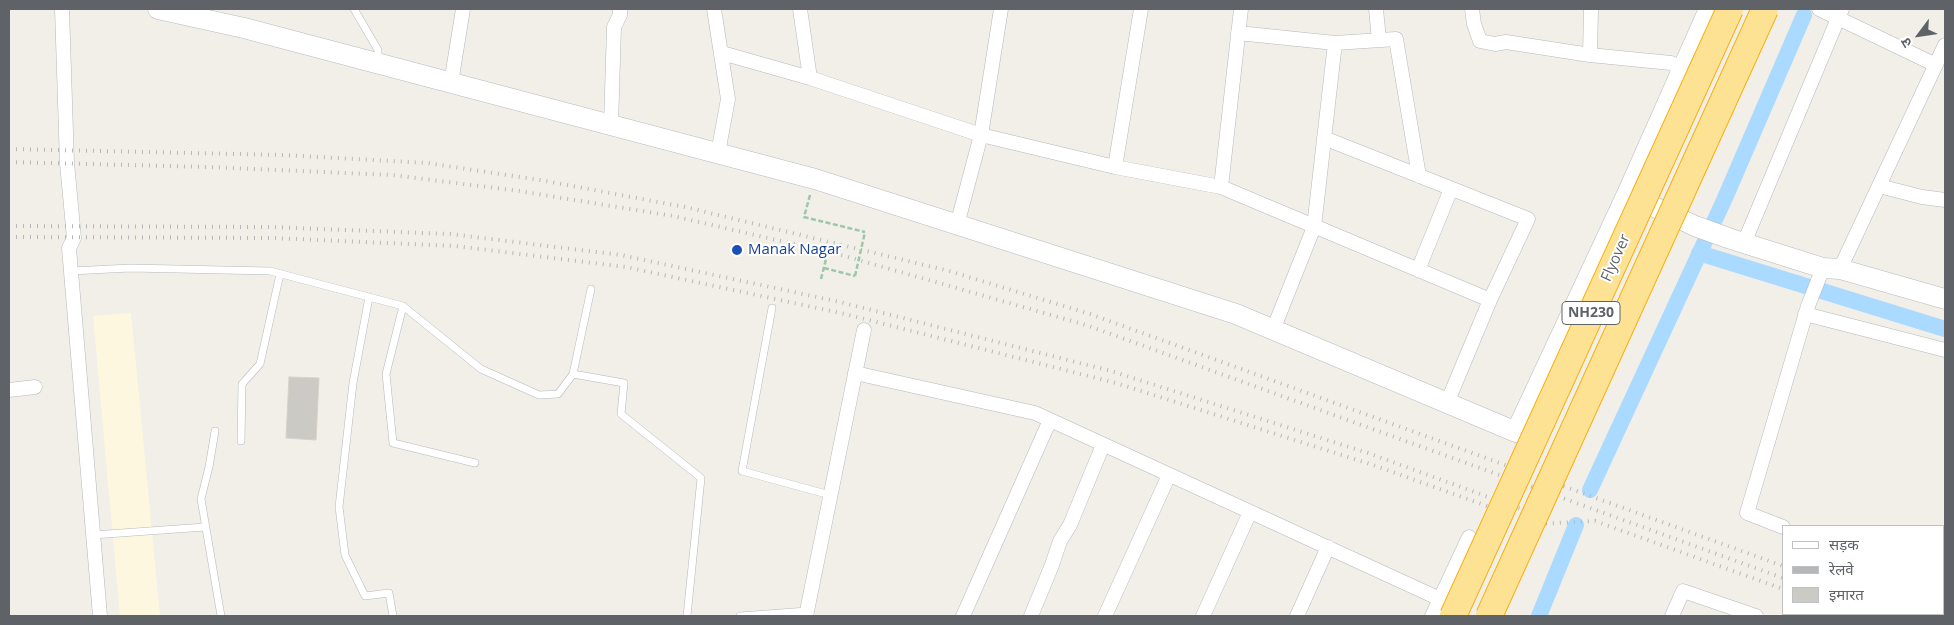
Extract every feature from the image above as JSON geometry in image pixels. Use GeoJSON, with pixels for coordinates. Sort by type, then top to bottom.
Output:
{"type":"FeatureCollection","features":[{"type":"Feature","properties":{"kind":"highway","name":"Flyover"},"geometry":{"type":"LineString","coordinates":[[1446,608],[1730,9]]}},
{"type":"Feature","properties":{"kind":"highway","name":"NH230"},"geometry":{"type":"LineString","coordinates":[[1489,616],[1765,9]]}},
{"type":"Feature","properties":{"kind":"street"},"geometry":{"type":"LineString","coordinates":[[62,9],[66,164],[74,238],[69,248],[100,616]]}},
{"type":"Feature","properties":{"kind":"street"},"geometry":{"type":"LineString","coordinates":[[451,83],[463,9]]}},
{"type":"Feature","properties":{"kind":"street"},"geometry":{"type":"LineString","coordinates":[[611,125],[614,27],[620,15],[620,9]]}},
{"type":"Feature","properties":{"kind":"street"},"geometry":{"type":"LineString","coordinates":[[714,9],[728,99],[718,153]]}},
{"type":"Feature","properties":{"kind":"street"},"geometry":{"type":"LineString","coordinates":[[800,9],[810,78]]}},
{"type":"Feature","properties":{"kind":"street"},"geometry":{"type":"LineString","coordinates":[[957,225],[981,135],[1001,9]]}},
{"type":"Feature","properties":{"kind":"street"},"geometry":{"type":"LineString","coordinates":[[1115,168],[1141,9]]}},
{"type":"Feature","properties":{"kind":"street"},"geometry":{"type":"LineString","coordinates":[[1221,188],[1241,9]]}},
{"type":"Feature","properties":{"kind":"street"},"geometry":{"type":"LineString","coordinates":[[1376,9],[1378,40]]}},
{"type":"Feature","properties":{"kind":"street"},"geometry":{"type":"LineString","coordinates":[[1472,9],[1474,24],[1480,40],[1495,44],[1506,42],[1590,56],[1670,63],[1682,69]]}},
{"type":"Feature","properties":{"kind":"street"},"geometry":{"type":"LineString","coordinates":[[1590,56],[1591,9]]}},
{"type":"Feature","properties":{"kind":"street"},"geometry":{"type":"LineString","coordinates":[[169,10],[378,63],[815,179],[1236,314],[1516,432],[1627,194],[1709,9]]}},
{"type":"Feature","properties":{"kind":"street"},"geometry":{"type":"LineString","coordinates":[[1819,9],[1840,13],[1936,65]]}},
{"type":"Feature","properties":{"kind":"street"},"geometry":{"type":"LineString","coordinates":[[1738,241],[1840,13]]}},
{"type":"Feature","properties":{"kind":"street"},"geometry":{"type":"LineString","coordinates":[[1238,33],[1336,43],[1396,39],[1419,176]]}},
{"type":"Feature","properties":{"kind":"street"},"geometry":{"type":"LineString","coordinates":[[1273,330],[1314,227],[1336,43]]}},
{"type":"Feature","properties":{"kind":"street"},"geometry":{"type":"LineString","coordinates":[[1782,527],[1748,513],[1806,310],[1879,186],[1945,45]]}},
{"type":"Feature","properties":{"kind":"street"},"geometry":{"type":"LineString","coordinates":[[722,53],[810,78],[981,135],[1115,168],[1221,188],[1490,300]]}},
{"type":"Feature","properties":{"kind":"street"},"geometry":{"type":"LineString","coordinates":[[1324,138],[1528,220],[1490,300],[1447,403]]}},
{"type":"Feature","properties":{"kind":"street"},"geometry":{"type":"LineString","coordinates":[[1879,186],[1922,197],[1945,200]]}},
{"type":"Feature","properties":{"kind":"street"},"geometry":{"type":"LineString","coordinates":[[1418,270],[1451,189]]}},
{"type":"Feature","properties":{"kind":"street"},"geometry":{"type":"LineString","coordinates":[[1627,194],[1696,226],[1828,271],[1945,299]]}},
{"type":"Feature","properties":{"kind":"street"},"geometry":{"type":"LineString","coordinates":[[1806,310],[1945,350]]}},
{"type":"Feature","properties":{"kind":"street"},"geometry":{"type":"LineString","coordinates":[[806,614],[864,330]]}},
{"type":"Feature","properties":{"kind":"street"},"geometry":{"type":"LineString","coordinates":[[856,373],[1035,414],[1328,547],[1446,608]]}},
{"type":"Feature","properties":{"kind":"street"},"geometry":{"type":"LineString","coordinates":[[9,390],[35,386]]}},
{"type":"Feature","properties":{"kind":"street"},"geometry":{"type":"LineString","coordinates":[[963,616],[1050,420]]}},
{"type":"Feature","properties":{"kind":"street"},"geometry":{"type":"LineString","coordinates":[[1031,616],[1060,540],[1070,524],[1103,445]]}},
{"type":"Feature","properties":{"kind":"street"},"geometry":{"type":"LineString","coordinates":[[1105,616],[1169,475]]}},
{"type":"Feature","properties":{"kind":"street"},"geometry":{"type":"LineString","coordinates":[[1203,616],[1250,512]]}},
{"type":"Feature","properties":{"kind":"street"},"geometry":{"type":"LineString","coordinates":[[1432,616],[1446,608],[1469,537]]}},
{"type":"Feature","properties":{"kind":"street"},"geometry":{"type":"LineString","coordinates":[[1297,616],[1328,547]]}},
{"type":"Feature","properties":{"kind":"street"},"geometry":{"type":"LineString","coordinates":[[1672,616],[1684,591],[1756,616]]}},
{"type":"Feature","properties":{"kind":"lane"},"geometry":{"type":"LineString","coordinates":[[354,9],[378,50],[378,63]]}},
{"type":"Feature","properties":{"kind":"lane"},"geometry":{"type":"LineString","coordinates":[[71,271],[130,268],[270,271],[370,297],[403,306],[482,369],[539,395],[558,394],[573,374],[591,289]]}},
{"type":"Feature","properties":{"kind":"lane"},"geometry":{"type":"LineString","coordinates":[[241,441],[242,384],[260,364],[280,274]]}},
{"type":"Feature","properties":{"kind":"lane"},"geometry":{"type":"LineString","coordinates":[[370,297],[353,383],[339,507],[345,556],[365,596],[389,593],[393,616]]}},
{"type":"Feature","properties":{"kind":"lane"},"geometry":{"type":"LineString","coordinates":[[403,306],[386,374],[393,443],[475,463]]}},
{"type":"Feature","properties":{"kind":"lane"},"geometry":{"type":"LineString","coordinates":[[772,308],[742,471],[830,496]]}},
{"type":"Feature","properties":{"kind":"lane"},"geometry":{"type":"LineString","coordinates":[[573,374],[624,383],[621,414],[701,478],[687,616]]}},
{"type":"Feature","properties":{"kind":"lane"},"geometry":{"type":"LineString","coordinates":[[215,432],[201,499],[221,616]]}},
{"type":"Feature","properties":{"kind":"lane"},"geometry":{"type":"LineString","coordinates":[[93,535],[205,527]]}},
{"type":"Feature","properties":{"kind":"lane"},"geometry":{"type":"LineString","coordinates":[[740,616],[806,614]]}},
{"type":"Feature","properties":{"kind":"path"},"geometry":{"type":"LineString","coordinates":[[815,179],[804,217],[865,232],[855,276],[824,268]]}},
{"type":"Feature","properties":{"kind":"path"},"geometry":{"type":"LineString","coordinates":[[822,279],[826,259]]}},
{"type":"Feature","properties":{"kind":"shaded area"},"geometry":{"type":"Polygon","coordinates":[[[131,313],[160,616],[120,616],[93,316],[131,313]]]}},
{"type":"Feature","properties":{"kind":"building"},"geometry":{"type":"Polygon","coordinates":[[[289,377],[319,378],[316,440],[286,438],[289,377]]]}},
{"type":"Feature","properties":{"kind":"waterway"},"geometry":{"type":"LineString","coordinates":[[1590,490],[1725,198],[1804,15]]}},
{"type":"Feature","properties":{"kind":"waterway"},"geometry":{"type":"LineString","coordinates":[[1699,253],[1945,329]]}},
{"type":"Feature","properties":{"kind":"waterway"},"geometry":{"type":"LineString","coordinates":[[1539,616],[1576,525]]}},
{"type":"Feature","properties":{"kind":"railway"},"geometry":{"type":"LineString","coordinates":[[9,149],[283,155],[427,163],[540,180],[685,207],[949,271],[1090,314],[1782,566]]}},
{"type":"Feature","properties":{"kind":"railway"},"geometry":{"type":"LineString","coordinates":[[9,162],[208,167],[392,175],[519,191],[673,216],[841,255],[1086,325],[1782,578]]}},
{"type":"Feature","properties":{"kind":"railway"},"geometry":{"type":"LineString","coordinates":[[9,226],[268,227],[450,234],[621,255],[840,302],[1111,371],[1368,453],[1532,513]]}},
{"type":"Feature","properties":{"kind":"railway"},"geometry":{"type":"LineString","coordinates":[[9,237],[273,238],[455,246],[626,267],[845,314],[1116,383],[1373,465],[1537,524],[1595,521],[1782,589]]}},
{"type":"Feature","properties":{"kind":"place","name":"Manak Nagar"},"geometry":{"type":"Point","coordinates":[737,250]}}]}
